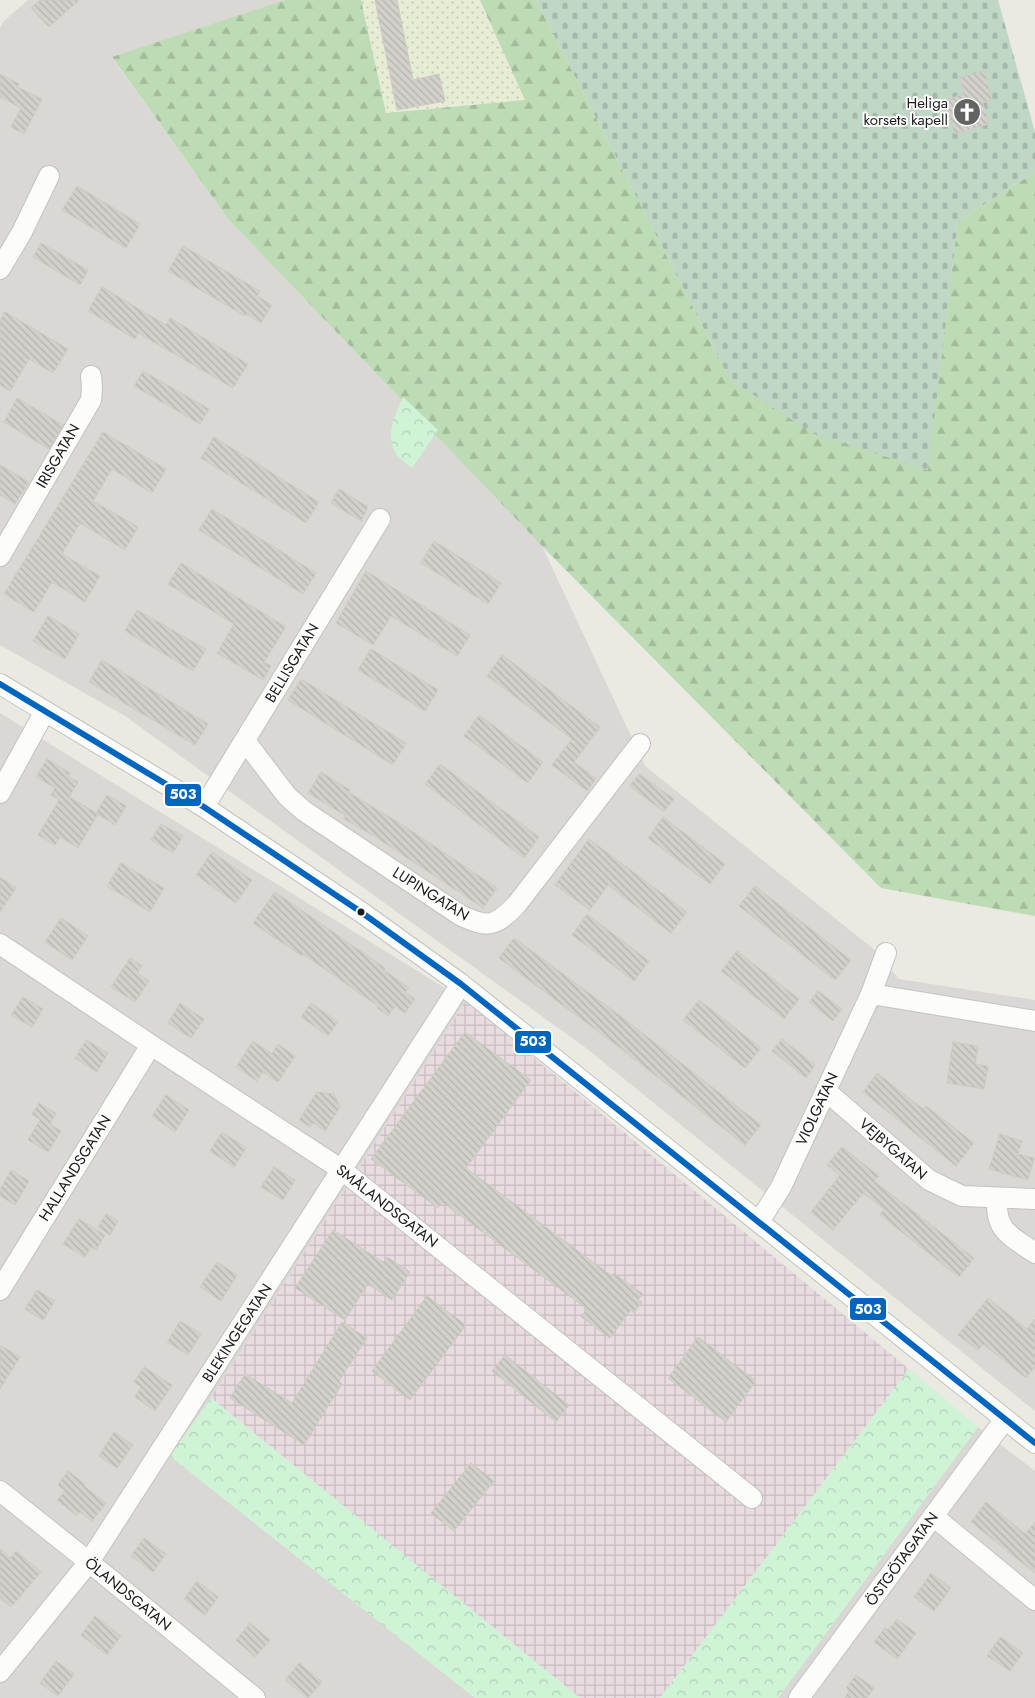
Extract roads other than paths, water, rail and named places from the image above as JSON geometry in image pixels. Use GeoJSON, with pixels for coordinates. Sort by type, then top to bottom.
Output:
{"type":"FeatureCollection","features":[{"type":"Feature","properties":{"kind":"street"},"geometry":{"type":"LineString","coordinates":[[0,270],[22,232],[49,176]]}},
{"type":"Feature","properties":{"kind":"street","name":"IRISGATAN"},"geometry":{"type":"LineString","coordinates":[[0,556],[7,528],[91,400],[91,376]]}},
{"type":"Feature","properties":{"kind":"street","name":"BELLISGATAN"},"geometry":{"type":"LineString","coordinates":[[204,808],[380,519]]}},
{"type":"Feature","properties":{"kind":"street"},"geometry":{"type":"LineString","coordinates":[[0,684],[204,808],[361,912],[461,984],[1035,1443]]}},
{"type":"Feature","properties":{"kind":"street"},"geometry":{"type":"LineString","coordinates":[[0,792],[45,711]]}},
{"type":"Feature","properties":{"kind":"street","name":"LUPINGATAN"},"geometry":{"type":"LineString","coordinates":[[245,741],[288,796],[304,811],[460,915],[487,924],[501,920],[517,904],[640,744]]}},
{"type":"Feature","properties":{"kind":"street","name":"SMÅLANDSGATAN"},"geometry":{"type":"LineString","coordinates":[[0,944],[342,1170],[752,1498]]}},
{"type":"Feature","properties":{"kind":"street","name":"VIOLGATAN"},"geometry":{"type":"LineString","coordinates":[[759,1222],[781,1187],[871,994],[886,953]]}},
{"type":"Feature","properties":{"kind":"street","name":"BLEKINGEGATAN"},"geometry":{"type":"LineString","coordinates":[[0,1672],[90,1562],[461,984]]}},
{"type":"Feature","properties":{"kind":"street"},"geometry":{"type":"LineString","coordinates":[[871,994],[1035,1021]]}},
{"type":"Feature","properties":{"kind":"street","name":"HALLANDSGATAN"},"geometry":{"type":"LineString","coordinates":[[0,1290],[151,1045]]}},
{"type":"Feature","properties":{"kind":"street","name":"VEJBYGATAN"},"geometry":{"type":"LineString","coordinates":[[826,1091],[928,1180],[962,1196],[1035,1199]]}},
{"type":"Feature","properties":{"kind":"street"},"geometry":{"type":"LineString","coordinates":[[997,1198],[997,1219],[1001,1226],[1035,1253]]}},
{"type":"Feature","properties":{"kind":"street","name":"ÖSTGÖTAGATAN"},"geometry":{"type":"LineString","coordinates":[[799,1698],[1005,1419]]}},
{"type":"Feature","properties":{"kind":"street","name":"ÖLANDSGATAN"},"geometry":{"type":"LineString","coordinates":[[0,1491],[90,1562],[255,1698]]}},
{"type":"Feature","properties":{"kind":"street"},"geometry":{"type":"LineString","coordinates":[[933,1516],[1035,1600]]}},
{"type":"Feature","properties":{"kind":"place","name":"Heliga korsets kapell"},"geometry":{"type":"Point","coordinates":[967,112]}}]}
